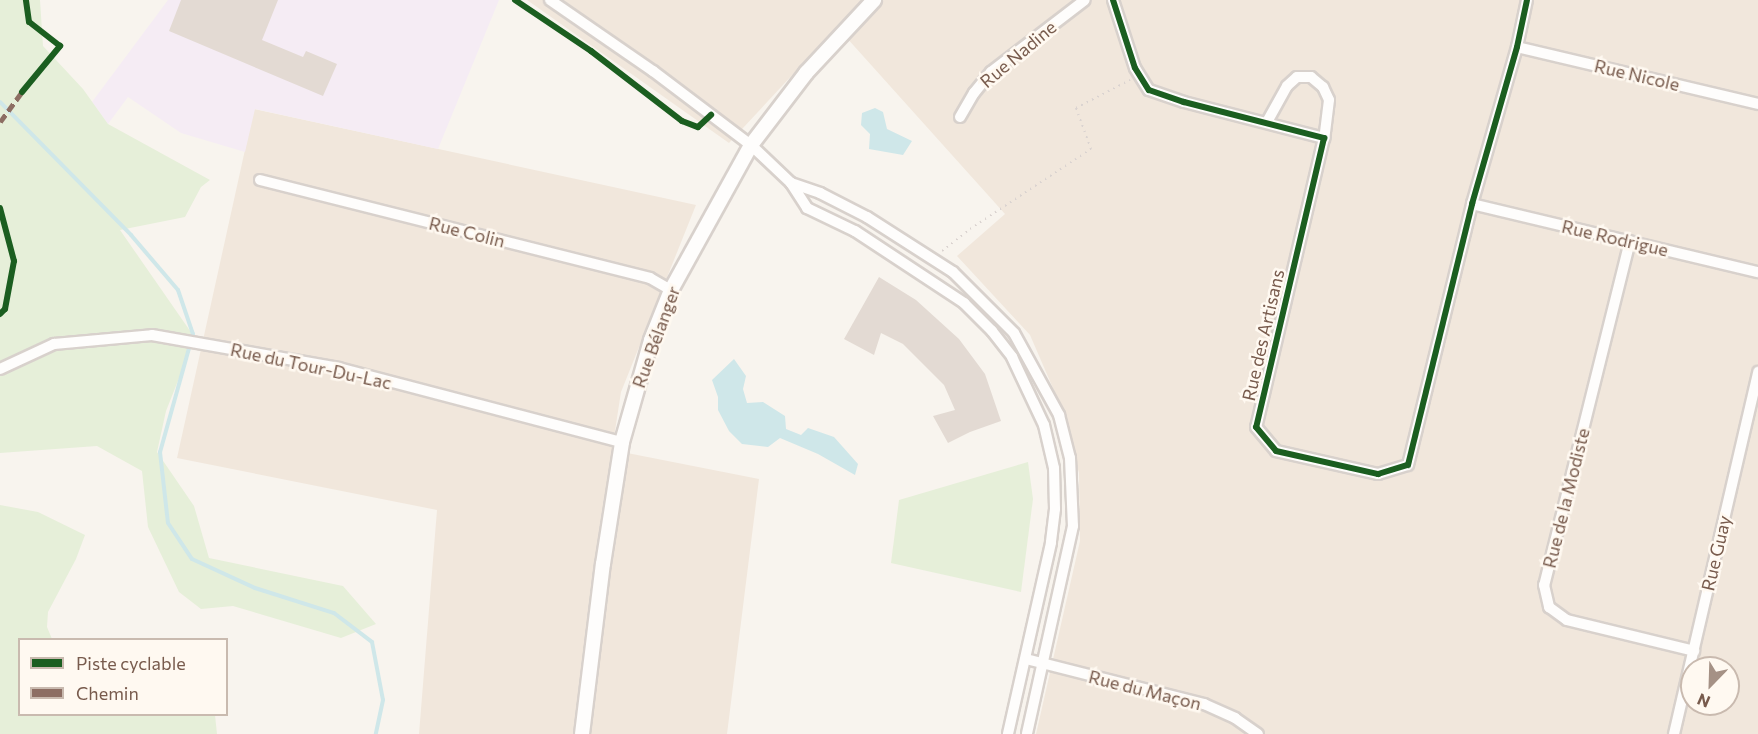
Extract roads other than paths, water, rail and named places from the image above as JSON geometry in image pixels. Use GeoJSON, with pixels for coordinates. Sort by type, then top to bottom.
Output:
{"type":"FeatureCollection","features":[{"type":"Feature","properties":{"kind":"street"},"geometry":{"type":"LineString","coordinates":[[550,0],[653,71],[751,145],[791,183],[807,208],[855,231],[964,303],[992,331],[1024,379],[1044,425],[1049,446],[1054,468],[1054,509],[1051,543],[1008,734]]}},
{"type":"Feature","properties":{"kind":"street","name":"Rue Bélanger"},"geometry":{"type":"LineString","coordinates":[[582,734],[603,564],[622,442],[651,340],[671,290],[751,145],[806,73],[874,0]]}},
{"type":"Feature","properties":{"kind":"street","name":"Rue Nadine"},"geometry":{"type":"LineString","coordinates":[[960,117],[974,93],[991,72],[1085,0]]}},
{"type":"Feature","properties":{"kind":"street"},"geometry":{"type":"LineString","coordinates":[[1113,0],[1140,75],[1149,90],[1184,102],[1324,138]]}},
{"type":"Feature","properties":{"kind":"street","name":"Rue des Artisans"},"geometry":{"type":"LineString","coordinates":[[1267,122],[1287,86],[1296,77],[1311,77],[1323,87],[1329,100],[1324,138],[1256,427],[1276,451],[1378,474],[1408,465],[1472,204],[1517,46],[1527,0]]}},
{"type":"Feature","properties":{"kind":"street","name":"Rue Nicole"},"geometry":{"type":"LineString","coordinates":[[1517,46],[1758,104]]}},
{"type":"Feature","properties":{"kind":"street","name":"Rue Colin"},"geometry":{"type":"LineString","coordinates":[[260,180],[650,278],[671,290]]}},
{"type":"Feature","properties":{"kind":"street"},"geometry":{"type":"LineString","coordinates":[[791,183],[820,193],[953,272],[1014,333],[1059,415],[1070,458],[1073,526],[1027,734]]}},
{"type":"Feature","properties":{"kind":"street","name":"Rue Rodrigue"},"geometry":{"type":"LineString","coordinates":[[1472,204],[1758,272]]}},
{"type":"Feature","properties":{"kind":"street","name":"Rue de la Modiste"},"geometry":{"type":"LineString","coordinates":[[1630,241],[1544,585],[1549,607],[1567,620],[1694,651]]}},
{"type":"Feature","properties":{"kind":"street","name":"Rue du Tour-Du-Lac"},"geometry":{"type":"LineString","coordinates":[[0,369],[54,344],[152,335],[339,368],[622,442]]}},
{"type":"Feature","properties":{"kind":"street","name":"Rue Guay"},"geometry":{"type":"LineString","coordinates":[[1674,734],[1758,372]]}},
{"type":"Feature","properties":{"kind":"street","name":"Rue du Maçon"},"geometry":{"type":"LineString","coordinates":[[1026,659],[1204,704],[1235,718],[1258,734]]}},
{"type":"Feature","properties":{"kind":"water"},"geometry":{"type":"Polygon","coordinates":[[[875,108],[883,112],[887,129],[912,141],[903,155],[869,149],[870,134],[861,125],[862,113],[875,108]]]}},
{"type":"Feature","properties":{"kind":"water"},"geometry":{"type":"Polygon","coordinates":[[[734,359],[746,376],[743,389],[747,403],[763,402],[785,416],[786,429],[801,435],[808,428],[834,437],[858,464],[855,475],[818,454],[780,438],[768,447],[742,444],[729,431],[718,410],[718,397],[712,380],[734,359]]]}},
{"type":"Feature","properties":{"kind":"waterway"},"geometry":{"type":"LineString","coordinates":[[0,102],[131,235],[178,290],[193,334],[160,452],[168,523],[192,559],[255,588],[334,613],[372,642],[383,700],[376,734]]}}]}
